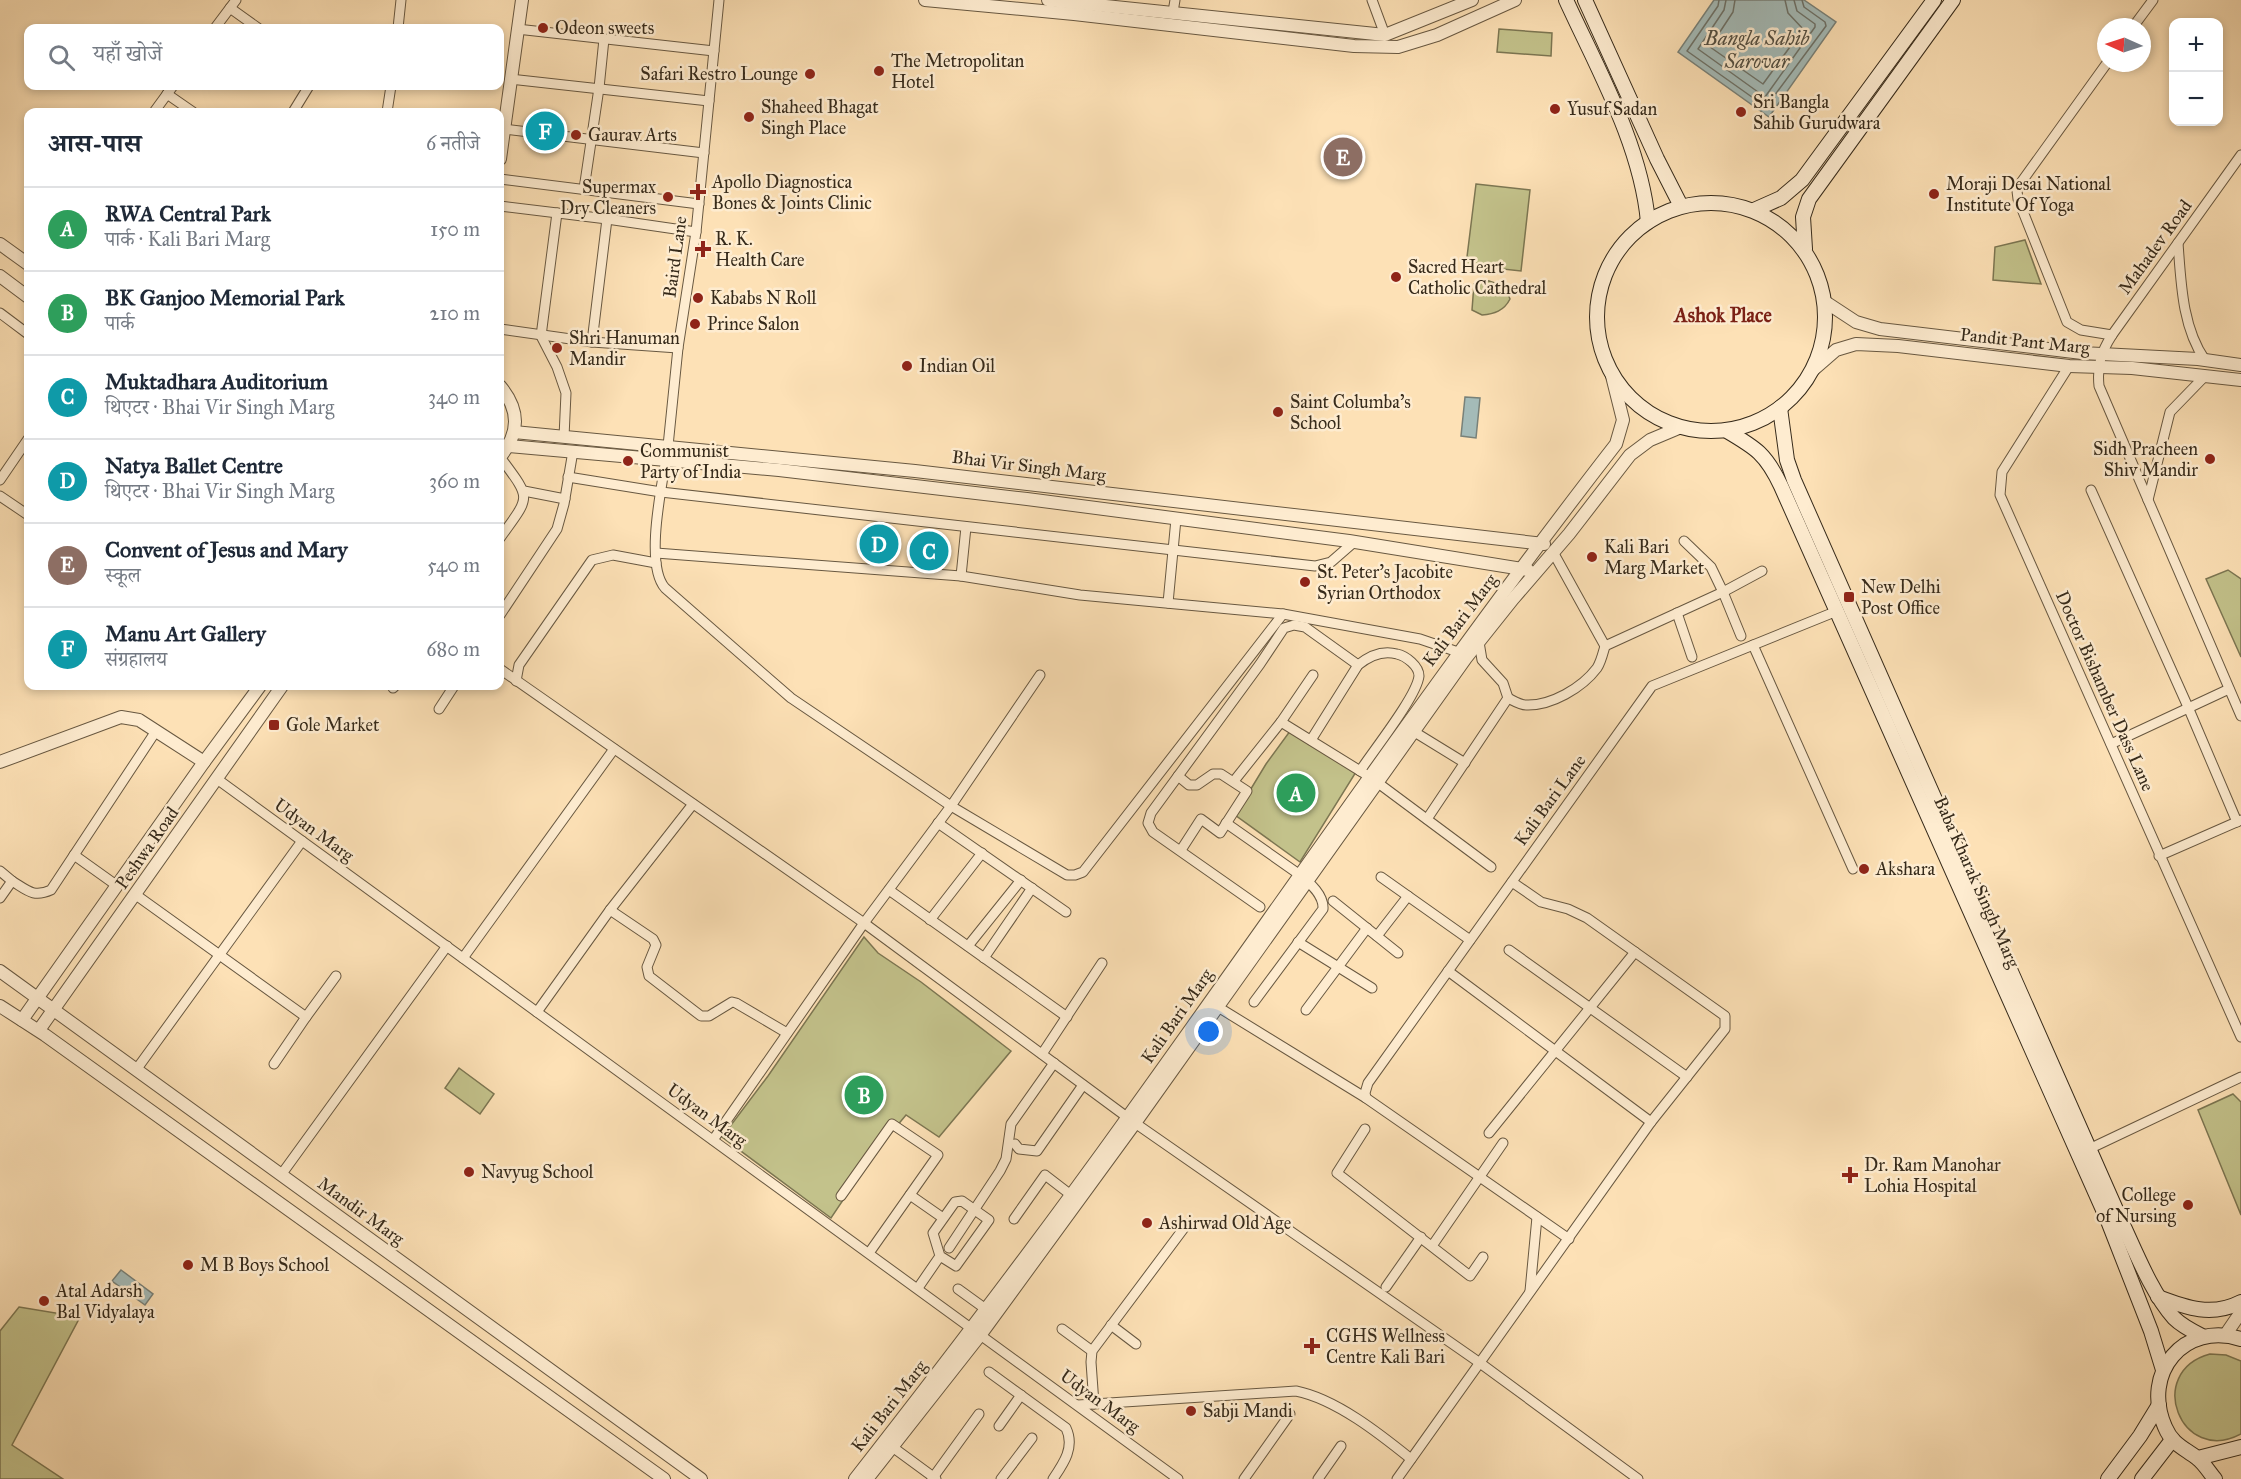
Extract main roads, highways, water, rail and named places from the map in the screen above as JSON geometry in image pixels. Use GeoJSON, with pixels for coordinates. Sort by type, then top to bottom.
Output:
{"type":"FeatureCollection","features":[{"type":"Feature","properties":{"kind":"main road"},"geometry":{"type":"LineString","coordinates":[[1566,0],[1634,150],[1645,193],[1648,222]]}},
{"type":"Feature","properties":{"kind":"main road"},"geometry":{"type":"LineString","coordinates":[[1585,0],[1657,159],[1681,206]]}},
{"type":"Feature","properties":{"kind":"main road"},"geometry":{"type":"LineString","coordinates":[[1754,210],[1781,198],[1802,180],[1934,0]]}},
{"type":"Feature","properties":{"kind":"main road"},"geometry":{"type":"LineString","coordinates":[[1805,251],[1803,217],[1809,199],[1953,0]]}},
{"type":"Feature","properties":{"kind":"main road"},"geometry":{"type":"LineString","coordinates":[[1718,202],[1754,210],[1782,227],[1805,251],[1820,280],[1824,301],[1825,329],[1813,370],[1799,391],[1780,408],[1755,423],[1727,430],[1703,431],[1681,427],[1659,419],[1644,410],[1620,386],[1604,357],[1598,332],[1597,315],[1600,290],[1605,273],[1623,244],[1648,222],[1681,206],[1718,202]]}},
{"type":"Feature","properties":{"kind":"main road","name":"Baba Kharak Singh Marg"},"geometry":{"type":"LineString","coordinates":[[1780,408],[1787,460],[1794,480],[2090,1149],[2158,1297],[2185,1327],[2202,1336]]}},
{"type":"Feature","properties":{"kind":"main road","name":"Baba Kharak Singh Marg"},"geometry":{"type":"LineString","coordinates":[[1727,430],[1760,451],[1773,468],[2108,1221],[2151,1331],[2163,1370]]}},
{"type":"Feature","properties":{"kind":"main road"},"geometry":{"type":"LineString","coordinates":[[2158,1297],[2207,1311],[2229,1308],[2241,1302]]}},
{"type":"Feature","properties":{"kind":"main road"},"geometry":{"type":"LineString","coordinates":[[2215,1479],[2198,1458],[2172,1440],[2164,1426],[2158,1387],[2163,1370],[2172,1355],[2186,1343],[2202,1336],[2226,1334],[2241,1339]]}},
{"type":"Feature","properties":{"kind":"main road"},"geometry":{"type":"LineString","coordinates":[[2108,1479],[2140,1436],[2159,1405]]}},
{"type":"Feature","properties":{"kind":"main road"},"geometry":{"type":"LineString","coordinates":[[2142,1479],[2172,1440]]}},
{"type":"Feature","properties":{"kind":"main road"},"geometry":{"type":"LineString","coordinates":[[2198,1458],[2241,1447]]}},
{"type":"Feature","properties":{"kind":"water","name":"Bangla Sahib Sarovar"},"geometry":{"type":"Polygon","coordinates":[[[1714,0],[1804,0],[1836,22],[1769,117],[1678,52],[1714,0]]]}},
{"type":"Feature","properties":{"kind":"water"},"geometry":{"type":"Polygon","coordinates":[[[1465,397],[1480,398],[1476,438],[1461,436],[1465,397]]]}},
{"type":"Feature","properties":{"kind":"water"},"geometry":{"type":"Polygon","coordinates":[[[121,1270],[153,1294],[145,1305],[112,1281],[121,1270]]]}},
{"type":"Feature","properties":{"kind":"place","name":"Odeon sweets"},"geometry":{"type":"Point","coordinates":[543,28]}},
{"type":"Feature","properties":{"kind":"place","name":"The Metropolitan Hotel"},"geometry":{"type":"Point","coordinates":[879,71]}},
{"type":"Feature","properties":{"kind":"place","name":"Safari Restro Lounge"},"geometry":{"type":"Point","coordinates":[810,74]}},
{"type":"Feature","properties":{"kind":"place","name":"Yusuf Sadan"},"geometry":{"type":"Point","coordinates":[1555,109]}},
{"type":"Feature","properties":{"kind":"place","name":"Sri Bangla Sahib Gurudwara"},"geometry":{"type":"Point","coordinates":[1741,112]}},
{"type":"Feature","properties":{"kind":"place","name":"Shaheed Bhagat Singh Place"},"geometry":{"type":"Point","coordinates":[749,117]}},
{"type":"Feature","properties":{"kind":"place","name":"Manu Art Gallery"},"geometry":{"type":"Point","coordinates":[545,131]}},
{"type":"Feature","properties":{"kind":"place","name":"Gaurav Arts"},"geometry":{"type":"Point","coordinates":[576,135]}},
{"type":"Feature","properties":{"kind":"place","name":"Convent of Jesus and Mary"},"geometry":{"type":"Point","coordinates":[1343,157]}},
{"type":"Feature","properties":{"kind":"place","name":"Apollo Diagnostica Bones & Joints Clinic"},"geometry":{"type":"Point","coordinates":[698,192]}},
{"type":"Feature","properties":{"kind":"place","name":"Moraji Desai National Institute Of Yoga"},"geometry":{"type":"Point","coordinates":[1934,194]}},
{"type":"Feature","properties":{"kind":"place","name":"Supermax Dry Cleaners"},"geometry":{"type":"Point","coordinates":[668,197]}},
{"type":"Feature","properties":{"kind":"place","name":"R. K. Health Care"},"geometry":{"type":"Point","coordinates":[703,249]}},
{"type":"Feature","properties":{"kind":"place","name":"Sacred Heart Catholic Cathedral"},"geometry":{"type":"Point","coordinates":[1396,277]}},
{"type":"Feature","properties":{"kind":"place","name":"Kababs N Roll"},"geometry":{"type":"Point","coordinates":[698,298]}},
{"type":"Feature","properties":{"kind":"place","name":"Prince Salon"},"geometry":{"type":"Point","coordinates":[695,324]}},
{"type":"Feature","properties":{"kind":"place","name":"Shri Hanuman Mandir"},"geometry":{"type":"Point","coordinates":[557,348]}},
{"type":"Feature","properties":{"kind":"place","name":"Indian Oil"},"geometry":{"type":"Point","coordinates":[907,366]}},
{"type":"Feature","properties":{"kind":"place","name":"Saint Columba's School"},"geometry":{"type":"Point","coordinates":[1278,412]}},
{"type":"Feature","properties":{"kind":"place","name":"Sidh Pracheen Shiv Mandir"},"geometry":{"type":"Point","coordinates":[2210,459]}},
{"type":"Feature","properties":{"kind":"place","name":"Communist Party of India"},"geometry":{"type":"Point","coordinates":[628,461]}},
{"type":"Feature","properties":{"kind":"place","name":"Natya Ballet Centre"},"geometry":{"type":"Point","coordinates":[879,544]}},
{"type":"Feature","properties":{"kind":"place","name":"Muktadhara Auditorium"},"geometry":{"type":"Point","coordinates":[929,551]}},
{"type":"Feature","properties":{"kind":"place","name":"Kali Bari Marg Market"},"geometry":{"type":"Point","coordinates":[1592,557]}},
{"type":"Feature","properties":{"kind":"place","name":"St. Peter’s Jacobite Syrian Orthodox"},"geometry":{"type":"Point","coordinates":[1305,582]}},
{"type":"Feature","properties":{"kind":"place","name":"New Delhi Post Office"},"geometry":{"type":"Point","coordinates":[1849,597]}},
{"type":"Feature","properties":{"kind":"place","name":"Gole Market"},"geometry":{"type":"Point","coordinates":[274,725]}},
{"type":"Feature","properties":{"kind":"place","name":"RWA Central Park"},"geometry":{"type":"Point","coordinates":[1296,793]}},
{"type":"Feature","properties":{"kind":"place","name":"Akshara"},"geometry":{"type":"Point","coordinates":[1864,869]}},
{"type":"Feature","properties":{"kind":"place","name":"BK Ganjoo Memorial Park"},"geometry":{"type":"Point","coordinates":[864,1095]}},
{"type":"Feature","properties":{"kind":"place","name":"Navyug School"},"geometry":{"type":"Point","coordinates":[469,1172]}},
{"type":"Feature","properties":{"kind":"place","name":"Dr. Ram Manohar Lohia Hospital"},"geometry":{"type":"Point","coordinates":[1850,1175]}},
{"type":"Feature","properties":{"kind":"place","name":"College of Nursing"},"geometry":{"type":"Point","coordinates":[2188,1205]}},
{"type":"Feature","properties":{"kind":"place","name":"Ashirwad Old Age"},"geometry":{"type":"Point","coordinates":[1147,1223]}},
{"type":"Feature","properties":{"kind":"place","name":"M B Boys School"},"geometry":{"type":"Point","coordinates":[188,1265]}},
{"type":"Feature","properties":{"kind":"place","name":"Atal Adarsh Bal Vidyalaya"},"geometry":{"type":"Point","coordinates":[44,1301]}},
{"type":"Feature","properties":{"kind":"place","name":"CGHS Wellness Centre Kali Bari"},"geometry":{"type":"Point","coordinates":[1312,1346]}},
{"type":"Feature","properties":{"kind":"place","name":"Sabji Mandi"},"geometry":{"type":"Point","coordinates":[1191,1411]}},
{"type":"Feature","properties":{"kind":"district","name":"Ashok Place"},"geometry":{"type":"Point","coordinates":[1723,315]}}]}
